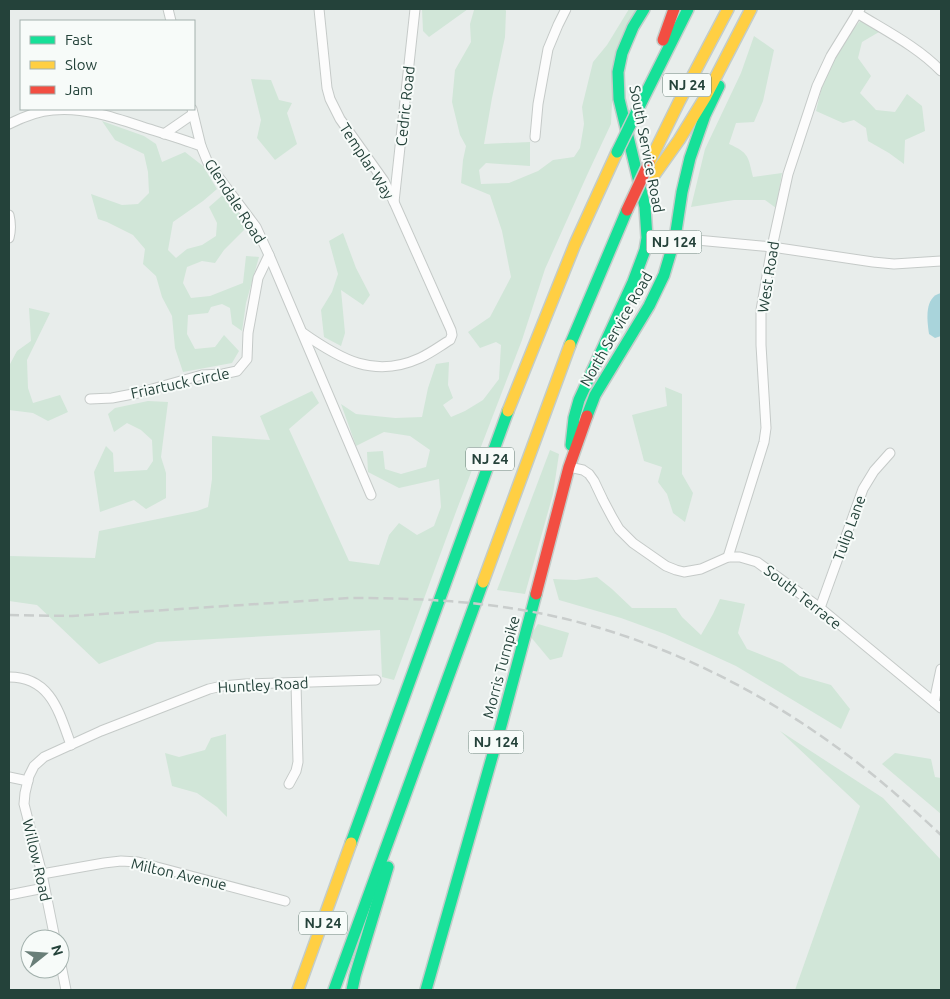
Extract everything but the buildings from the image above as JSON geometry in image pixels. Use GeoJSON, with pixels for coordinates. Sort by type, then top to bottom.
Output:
{"type":"FeatureCollection","features":[{"type":"Feature","properties":{"kind":"main road","name":"South Service Road"},"geometry":{"type":"LineString","coordinates":[[569,467],[574,418],[579,400],[633,282],[645,250],[647,238],[644,207],[619,99],[618,72],[622,53],[633,27],[644,9]]}},
{"type":"Feature","properties":{"kind":"main road"},"geometry":{"type":"LineString","coordinates":[[636,113],[674,9]]}},
{"type":"Feature","properties":{"kind":"main road","name":"NJ 24"},"geometry":{"type":"LineString","coordinates":[[298,990],[512,399],[575,244],[617,152],[688,9]]}},
{"type":"Feature","properties":{"kind":"main road","name":"NJ 24"},"geometry":{"type":"LineString","coordinates":[[334,990],[565,357],[627,210],[649,163],[728,9]]}},
{"type":"Feature","properties":{"kind":"main road"},"geometry":{"type":"LineString","coordinates":[[627,210],[679,140],[706,96],[751,9]]}},
{"type":"Feature","properties":{"kind":"main road","name":"North Service Road"},"geometry":{"type":"LineString","coordinates":[[569,467],[595,395],[650,306],[664,275],[675,238],[682,192],[690,158],[705,115],[755,9]]}},
{"type":"Feature","properties":{"kind":"main road","name":"Morris Turnpike"},"geometry":{"type":"LineString","coordinates":[[426,990],[502,722],[569,467]]}},
{"type":"Feature","properties":{"kind":"main road"},"geometry":{"type":"LineString","coordinates":[[352,990],[360,958],[446,679]]}},
{"type":"Feature","properties":{"kind":"street","name":"Templar Way"},"geometry":{"type":"LineString","coordinates":[[303,332],[324,348],[340,357],[355,363],[380,367],[402,364],[420,358],[450,340],[452,334],[394,202],[379,173],[340,119],[330,99],[327,88],[319,9]]}},
{"type":"Feature","properties":{"kind":"street","name":"Cedric Road"},"geometry":{"type":"LineString","coordinates":[[394,202],[415,9]]}},
{"type":"Feature","properties":{"kind":"street"},"geometry":{"type":"LineString","coordinates":[[535,137],[538,104],[548,49],[566,9]]}},
{"type":"Feature","properties":{"kind":"street"},"geometry":{"type":"LineString","coordinates":[[858,11],[931,60],[941,71]]}},
{"type":"Feature","properties":{"kind":"street","name":"West Road"},"geometry":{"type":"LineString","coordinates":[[728,557],[764,442],[766,428],[761,310],[788,174],[817,86],[831,56],[858,11]]}},
{"type":"Feature","properties":{"kind":"street","name":"Glendale Road"},"geometry":{"type":"LineString","coordinates":[[9,124],[23,117],[41,112],[82,110],[110,116],[201,146],[208,163],[256,227],[372,495]]}},
{"type":"Feature","properties":{"kind":"street"},"geometry":{"type":"LineString","coordinates":[[164,134],[193,111],[201,146]]}},
{"type":"Feature","properties":{"kind":"street"},"geometry":{"type":"LineString","coordinates":[[9,215],[9,238]]}},
{"type":"Feature","properties":{"kind":"street"},"geometry":{"type":"LineString","coordinates":[[675,238],[772,247],[894,264],[941,261]]}},
{"type":"Feature","properties":{"kind":"street","name":"Friartuck Circle"},"geometry":{"type":"LineString","coordinates":[[90,399],[112,398],[138,393],[202,375],[237,371],[248,359],[248,333],[258,278],[269,255]]}},
{"type":"Feature","properties":{"kind":"street","name":"Tulip Lane"},"geometry":{"type":"LineString","coordinates":[[820,608],[863,488],[890,453]]}},
{"type":"Feature","properties":{"kind":"street"},"geometry":{"type":"LineString","coordinates":[[569,467],[589,474],[612,518],[620,529],[633,542],[666,566],[684,572],[700,570],[728,557]]}},
{"type":"Feature","properties":{"kind":"street","name":"South Terrace"},"geometry":{"type":"LineString","coordinates":[[728,557],[740,557],[757,562],[820,608],[941,708]]}},
{"type":"Feature","properties":{"kind":"street"},"geometry":{"type":"LineString","coordinates":[[934,702],[941,669]]}},
{"type":"Feature","properties":{"kind":"street"},"geometry":{"type":"LineString","coordinates":[[9,677],[25,678],[39,686],[50,696],[56,705],[71,745]]}},
{"type":"Feature","properties":{"kind":"street","name":"Huntley Road"},"geometry":{"type":"LineString","coordinates":[[28,781],[34,766],[39,760],[52,753],[100,731],[209,689],[245,684],[376,680]]}},
{"type":"Feature","properties":{"kind":"street"},"geometry":{"type":"LineString","coordinates":[[289,784],[296,771],[298,762],[296,683]]}},
{"type":"Feature","properties":{"kind":"street"},"geometry":{"type":"LineString","coordinates":[[9,777],[28,781]]}},
{"type":"Feature","properties":{"kind":"street","name":"Willow Road"},"geometry":{"type":"LineString","coordinates":[[28,781],[24,804],[42,874],[53,929]]}},
{"type":"Feature","properties":{"kind":"street","name":"Milton Avenue"},"geometry":{"type":"LineString","coordinates":[[42,874],[104,862],[138,862],[285,901]]}},
{"type":"Feature","properties":{"kind":"street"},"geometry":{"type":"LineString","coordinates":[[9,895],[44,888]]}},
{"type":"Feature","properties":{"kind":"green space"},"geometry":{"type":"Polygon","coordinates":[[[422,9],[468,9],[429,37],[423,31],[422,9]]]}},
{"type":"Feature","properties":{"kind":"green space"},"geometry":{"type":"Polygon","coordinates":[[[468,9],[505,9],[506,11],[505,37],[484,144],[530,142],[530,166],[486,163],[479,170],[481,184],[509,183],[538,171],[553,160],[574,157],[580,148],[584,124],[582,107],[593,62],[607,45],[629,9],[642,9],[613,82],[611,124],[545,269],[522,340],[394,680],[382,677],[380,630],[157,642],[99,664],[37,605],[9,601],[9,556],[95,558],[99,531],[197,511],[208,507],[212,479],[212,436],[270,440],[260,416],[312,391],[319,403],[289,429],[349,561],[379,565],[389,535],[399,523],[417,535],[434,526],[441,507],[439,479],[399,488],[368,472],[367,452],[383,451],[385,469],[401,474],[426,467],[430,450],[410,436],[384,432],[356,446],[341,404],[356,414],[395,418],[422,417],[428,388],[436,364],[449,362],[448,385],[453,398],[443,405],[451,417],[483,400],[499,379],[501,345],[496,342],[480,348],[468,332],[490,317],[511,277],[502,231],[490,195],[461,183],[466,146],[460,135],[452,102],[455,70],[471,42],[470,24],[474,10],[468,9]]]}},
{"type":"Feature","properties":{"kind":"green space"},"geometry":{"type":"Polygon","coordinates":[[[861,20],[879,32],[862,42],[858,58],[871,76],[860,93],[876,110],[895,112],[907,94],[922,106],[925,131],[905,140],[904,164],[868,141],[866,128],[854,120],[843,123],[816,111],[824,78],[849,34],[861,20]]]}},
{"type":"Feature","properties":{"kind":"green space"},"geometry":{"type":"Polygon","coordinates":[[[754,36],[774,50],[763,101],[754,122],[736,123],[729,144],[747,156],[753,177],[782,173],[776,208],[765,200],[734,200],[691,207],[705,149],[741,73],[754,36]]]}},
{"type":"Feature","properties":{"kind":"green space"},"geometry":{"type":"Polygon","coordinates":[[[251,79],[271,80],[279,100],[292,103],[287,113],[297,144],[275,160],[257,138],[261,120],[251,79]]]}},
{"type":"Feature","properties":{"kind":"green space"},"geometry":{"type":"Polygon","coordinates":[[[102,121],[144,136],[156,144],[162,162],[185,152],[203,166],[217,189],[173,222],[168,250],[176,258],[187,249],[202,245],[216,236],[217,223],[209,207],[225,193],[248,226],[224,250],[215,263],[202,261],[187,267],[183,283],[191,298],[210,296],[243,283],[246,256],[259,257],[246,303],[242,331],[232,324],[230,308],[222,304],[211,307],[208,313],[188,315],[187,334],[195,349],[215,347],[224,335],[239,351],[232,363],[183,372],[175,348],[172,316],[162,297],[156,276],[143,264],[145,249],[133,235],[98,219],[91,194],[122,205],[138,204],[149,193],[148,172],[144,154],[115,140],[102,121]]]}},
{"type":"Feature","properties":{"kind":"green space"},"geometry":{"type":"Polygon","coordinates":[[[343,233],[356,268],[370,295],[363,305],[341,290],[345,333],[341,346],[324,337],[321,310],[332,292],[338,274],[329,241],[343,233]]]}},
{"type":"Feature","properties":{"kind":"green space"},"geometry":{"type":"Polygon","coordinates":[[[29,308],[50,313],[27,360],[28,388],[33,403],[60,395],[68,412],[48,421],[33,413],[9,410],[9,366],[17,351],[31,341],[29,308]]]}},
{"type":"Feature","properties":{"kind":"green space"},"geometry":{"type":"Polygon","coordinates":[[[665,387],[682,394],[682,474],[693,493],[685,522],[673,513],[667,494],[658,482],[662,467],[644,461],[632,415],[667,406],[665,387]]]}},
{"type":"Feature","properties":{"kind":"green space"},"geometry":{"type":"Polygon","coordinates":[[[148,401],[168,402],[161,457],[166,473],[166,498],[146,509],[134,500],[100,512],[94,472],[106,446],[113,453],[114,472],[147,470],[153,461],[152,440],[141,430],[127,423],[114,432],[108,414],[115,408],[148,401]]]}},
{"type":"Feature","properties":{"kind":"green space"},"geometry":{"type":"Polygon","coordinates":[[[550,450],[559,454],[553,494],[525,594],[497,590],[550,450]]]}},
{"type":"Feature","properties":{"kind":"green space"},"geometry":{"type":"Polygon","coordinates":[[[597,577],[632,608],[676,608],[682,617],[701,635],[720,599],[745,604],[738,633],[747,649],[782,663],[800,676],[831,685],[850,709],[841,729],[736,666],[665,634],[621,618],[559,600],[553,579],[576,580],[597,577]]]}},
{"type":"Feature","properties":{"kind":"green space"},"geometry":{"type":"Polygon","coordinates":[[[538,624],[569,633],[562,657],[550,660],[530,636],[538,624]]]}},
{"type":"Feature","properties":{"kind":"green space"},"geometry":{"type":"Polygon","coordinates":[[[780,731],[883,798],[941,860],[941,990],[795,990],[860,806],[780,731]]]}},
{"type":"Feature","properties":{"kind":"green space"},"geometry":{"type":"Polygon","coordinates":[[[226,734],[227,817],[217,807],[197,793],[172,786],[165,753],[179,757],[205,750],[211,738],[226,734]]]}},
{"type":"Feature","properties":{"kind":"green space"},"geometry":{"type":"Polygon","coordinates":[[[895,753],[931,759],[935,777],[941,778],[941,814],[882,764],[895,753]]]}},
{"type":"Feature","properties":{"kind":"water"},"geometry":{"type":"Polygon","coordinates":[[[941,293],[941,336],[935,338],[929,334],[928,310],[932,299],[941,293]]]}},
{"type":"Feature","properties":{"kind":"railway"},"geometry":{"type":"LineString","coordinates":[[9,615],[72,616],[371,598],[475,603],[561,618],[648,644],[731,681],[809,728],[859,764],[895,793],[941,835]]}},
{"type":"Feature","properties":{"kind":"traffic: fast"},"geometry":{"type":"LineString","coordinates":[[571,445],[574,418],[579,400],[633,282],[645,250],[647,238],[645,207],[619,99],[618,72],[622,53],[633,27],[644,9]]}},
{"type":"Feature","properties":{"kind":"traffic: fast"},"geometry":{"type":"LineString","coordinates":[[636,113],[688,9]]}},
{"type":"Feature","properties":{"kind":"traffic: fast"},"geometry":{"type":"LineString","coordinates":[[587,416],[595,395],[649,306],[664,275],[675,238],[682,192],[690,158],[705,115],[719,86]]}},
{"type":"Feature","properties":{"kind":"traffic: fast"},"geometry":{"type":"LineString","coordinates":[[617,152],[636,113]]}},
{"type":"Feature","properties":{"kind":"traffic: fast"},"geometry":{"type":"LineString","coordinates":[[570,345],[627,210]]}},
{"type":"Feature","properties":{"kind":"traffic: fast"},"geometry":{"type":"LineString","coordinates":[[351,843],[508,411]]}},
{"type":"Feature","properties":{"kind":"traffic: fast"},"geometry":{"type":"LineString","coordinates":[[334,990],[483,582]]}},
{"type":"Feature","properties":{"kind":"traffic: fast"},"geometry":{"type":"LineString","coordinates":[[426,990],[536,594]]}},
{"type":"Feature","properties":{"kind":"traffic: fast"},"geometry":{"type":"LineString","coordinates":[[352,990],[388,867]]}},
{"type":"Feature","properties":{"kind":"traffic: slow"},"geometry":{"type":"LineString","coordinates":[[649,163],[728,9]]}},
{"type":"Feature","properties":{"kind":"traffic: slow"},"geometry":{"type":"LineString","coordinates":[[652,178],[679,140],[706,96],[751,9]]}},
{"type":"Feature","properties":{"kind":"traffic: slow"},"geometry":{"type":"LineString","coordinates":[[508,411],[575,244],[617,152]]}},
{"type":"Feature","properties":{"kind":"traffic: slow"},"geometry":{"type":"LineString","coordinates":[[483,582],[570,345]]}},
{"type":"Feature","properties":{"kind":"traffic: slow"},"geometry":{"type":"LineString","coordinates":[[298,990],[351,843]]}},
{"type":"Feature","properties":{"kind":"traffic: jam"},"geometry":{"type":"LineString","coordinates":[[663,40],[674,9]]}},
{"type":"Feature","properties":{"kind":"traffic: jam"},"geometry":{"type":"LineString","coordinates":[[627,210],[649,163]]}},
{"type":"Feature","properties":{"kind":"traffic: jam"},"geometry":{"type":"LineString","coordinates":[[536,594],[569,467],[587,416]]}}]}
